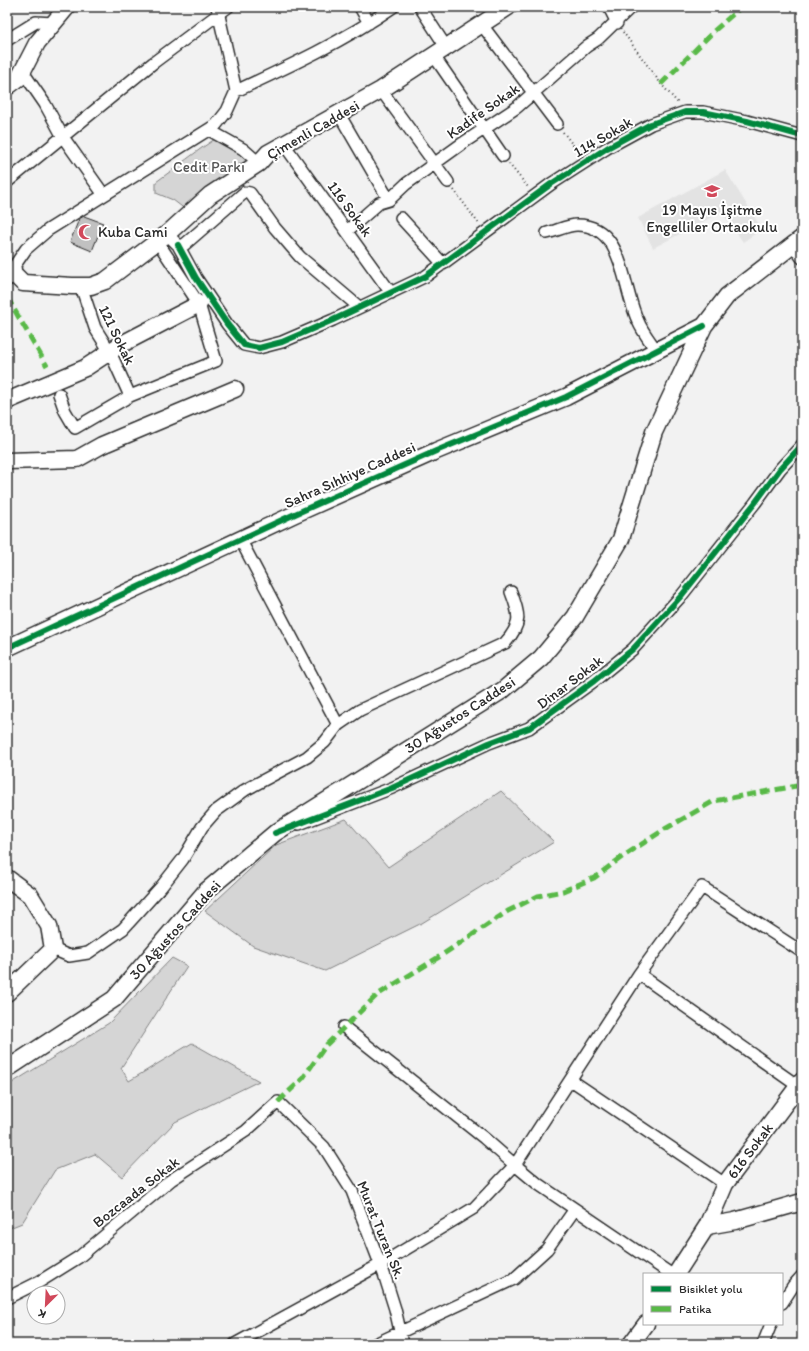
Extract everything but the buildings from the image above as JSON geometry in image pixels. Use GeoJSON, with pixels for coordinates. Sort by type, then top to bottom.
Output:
{"type":"FeatureCollection","features":[{"type":"Feature","properties":{"kind":"street"},"geometry":{"type":"LineString","coordinates":[[7,87],[19,78],[37,44],[67,7]]}},
{"type":"Feature","properties":{"kind":"street"},"geometry":{"type":"LineString","coordinates":[[360,7],[369,23]]}},
{"type":"Feature","properties":{"kind":"street"},"geometry":{"type":"LineString","coordinates":[[236,91],[286,68],[369,23],[393,7]]}},
{"type":"Feature","properties":{"kind":"street"},"geometry":{"type":"LineString","coordinates":[[420,7],[440,52],[483,128],[503,156]]}},
{"type":"Feature","properties":{"kind":"street","name":"Çimenli Caddesi"},"geometry":{"type":"LineString","coordinates":[[11,278],[23,283],[81,286],[91,286],[105,281],[162,237],[210,195],[259,163],[268,153],[381,90],[508,7]]}},
{"type":"Feature","properties":{"kind":"street"},"geometry":{"type":"LineString","coordinates":[[610,7],[617,23]]}},
{"type":"Feature","properties":{"kind":"street","name":"Kadife Sokak"},"geometry":{"type":"LineString","coordinates":[[347,231],[379,203],[389,200],[406,184],[483,128],[492,125],[510,112],[617,23],[631,7]]}},
{"type":"Feature","properties":{"kind":"street"},"geometry":{"type":"LineString","coordinates":[[7,182],[64,138],[153,63],[221,9],[236,91],[227,111],[210,130],[48,230],[26,250],[16,265],[11,278]]}},
{"type":"Feature","properties":{"kind":"street"},"geometry":{"type":"LineString","coordinates":[[7,40],[36,22],[53,23]]}},
{"type":"Feature","properties":{"kind":"street"},"geometry":{"type":"LineString","coordinates":[[482,25],[557,124]]}},
{"type":"Feature","properties":{"kind":"street"},"geometry":{"type":"LineString","coordinates":[[23,72],[45,104],[64,138],[104,195]]}},
{"type":"Feature","properties":{"kind":"street"},"geometry":{"type":"LineString","coordinates":[[381,90],[448,182]]}},
{"type":"Feature","properties":{"kind":"street","name":"114 Sokak"},"geometry":{"type":"LineString","coordinates":[[162,237],[178,246],[196,278],[227,324],[244,345],[259,348],[282,342],[426,276],[535,196],[585,162],[651,124],[685,112],[703,112],[747,121],[802,136]]}},
{"type":"Feature","properties":{"kind":"street"},"geometry":{"type":"LineString","coordinates":[[339,114],[389,200]]}},
{"type":"Feature","properties":{"kind":"street"},"geometry":{"type":"LineString","coordinates":[[210,130],[243,149],[259,163]]}},
{"type":"Feature","properties":{"kind":"street","name":"116 Sokak"},"geometry":{"type":"LineString","coordinates":[[283,144],[391,293]]}},
{"type":"Feature","properties":{"kind":"street"},"geometry":{"type":"LineString","coordinates":[[178,246],[184,245],[245,192],[250,193],[275,228],[300,258],[359,307]]}},
{"type":"Feature","properties":{"kind":"street"},"geometry":{"type":"LineString","coordinates":[[401,218],[443,264]]}},
{"type":"Feature","properties":{"kind":"street"},"geometry":{"type":"LineString","coordinates":[[548,233],[576,224],[596,228],[611,242],[626,279],[637,321],[656,350]]}},
{"type":"Feature","properties":{"kind":"street"},"geometry":{"type":"LineString","coordinates":[[59,394],[65,411],[75,428],[130,396],[216,361],[199,304],[162,237]]}},
{"type":"Feature","properties":{"kind":"street"},"geometry":{"type":"LineString","coordinates":[[797,241],[802,258]]}},
{"type":"Feature","properties":{"kind":"street","name":"30 Ağustos Caddesi"},"geometry":{"type":"LineString","coordinates":[[7,1069],[114,999],[206,891],[275,833],[503,690],[541,658],[575,617],[621,539],[654,432],[704,326],[727,296],[797,241]]}},
{"type":"Feature","properties":{"kind":"street","name":"121 Sokak"},"geometry":{"type":"LineString","coordinates":[[81,286],[95,328],[110,352],[130,396]]}},
{"type":"Feature","properties":{"kind":"street"},"geometry":{"type":"LineString","coordinates":[[7,401],[85,368],[110,352],[176,315],[199,304]]}},
{"type":"Feature","properties":{"kind":"street","name":"Sahra Sıhhiye Caddesi"},"geometry":{"type":"LineString","coordinates":[[7,648],[240,539],[436,451],[566,398],[704,326]]}},
{"type":"Feature","properties":{"kind":"street"},"geometry":{"type":"LineString","coordinates":[[7,461],[77,459],[102,446],[235,389]]}},
{"type":"Feature","properties":{"kind":"street","name":"Dinar Sokak"},"geometry":{"type":"LineString","coordinates":[[275,833],[392,788],[489,743],[529,728],[594,681],[633,649],[682,595],[780,469],[802,445]]}},
{"type":"Feature","properties":{"kind":"street"},"geometry":{"type":"LineString","coordinates":[[240,539],[338,725]]}},
{"type":"Feature","properties":{"kind":"street"},"geometry":{"type":"LineString","coordinates":[[53,949],[69,956],[88,953],[123,929],[161,887],[183,859],[202,827],[216,811],[245,790],[307,757],[325,742],[338,725],[360,710],[505,643],[515,632],[519,617],[518,608],[510,592]]}},
{"type":"Feature","properties":{"kind":"street"},"geometry":{"type":"LineString","coordinates":[[7,878],[30,895],[49,926],[53,949]]}},
{"type":"Feature","properties":{"kind":"street"},"geometry":{"type":"LineString","coordinates":[[235,1344],[381,1264],[474,1208],[515,1165],[639,974],[702,887],[802,952]]}},
{"type":"Feature","properties":{"kind":"street"},"geometry":{"type":"LineString","coordinates":[[7,993],[53,949]]}},
{"type":"Feature","properties":{"kind":"street"},"geometry":{"type":"LineString","coordinates":[[639,974],[800,1083]]}},
{"type":"Feature","properties":{"kind":"street"},"geometry":{"type":"LineString","coordinates":[[344,1027],[484,1138],[538,1184],[670,1273]]}},
{"type":"Feature","properties":{"kind":"street"},"geometry":{"type":"LineString","coordinates":[[571,1080],[725,1184]]}},
{"type":"Feature","properties":{"kind":"street","name":"616 Sokak"},"geometry":{"type":"LineString","coordinates":[[677,1273],[707,1226],[725,1184],[800,1083]]}},
{"type":"Feature","properties":{"kind":"street","name":"Murat Turan Sk."},"geometry":{"type":"LineString","coordinates":[[278,1102],[324,1148],[352,1191],[381,1264],[395,1309],[401,1339]]}},
{"type":"Feature","properties":{"kind":"street","name":"Bozcaada Sokak"},"geometry":{"type":"LineString","coordinates":[[7,1298],[39,1282],[79,1257],[170,1180],[246,1131],[278,1102]]}},
{"type":"Feature","properties":{"kind":"street"},"geometry":{"type":"LineString","coordinates":[[707,1226],[735,1221],[802,1202]]}},
{"type":"Feature","properties":{"kind":"street"},"geometry":{"type":"LineString","coordinates":[[375,1344],[401,1339],[514,1279],[547,1249],[575,1209]]}},
{"type":"Feature","properties":{"kind":"street"},"geometry":{"type":"LineString","coordinates":[[783,1301],[793,1286],[802,1276]]}},
{"type":"Feature","properties":{"kind":"street"},"geometry":{"type":"LineString","coordinates":[[630,1344],[645,1325]]}},
{"type":"Feature","properties":{"kind":"street"},"geometry":{"type":"LineString","coordinates":[[763,1344],[764,1338],[770,1325]]}},
{"type":"Feature","properties":{"kind":"path"},"geometry":{"type":"LineString","coordinates":[[617,23],[661,84],[685,112]]}},
{"type":"Feature","properties":{"kind":"path"},"geometry":{"type":"LineString","coordinates":[[557,124],[585,162]]}},
{"type":"Feature","properties":{"kind":"path"},"geometry":{"type":"LineString","coordinates":[[503,156],[535,196]]}},
{"type":"Feature","properties":{"kind":"path"},"geometry":{"type":"LineString","coordinates":[[448,182],[486,233]]}},
{"type":"Feature","properties":{"kind":"shaded area","name":"19 Mayıs İşitme Engelliler Ortaokulu"},"geometry":{"type":"Polygon","coordinates":[[[725,170],[762,229],[743,242],[722,212],[653,248],[638,218],[725,170]]]}},
{"type":"Feature","properties":{"kind":"green space","name":"Cedit Parkı"},"geometry":{"type":"Polygon","coordinates":[[[218,137],[252,160],[186,210],[173,200],[156,193],[156,182],[218,137]]]}},
{"type":"Feature","properties":{"kind":"green space"},"geometry":{"type":"Polygon","coordinates":[[[501,791],[554,842],[422,923],[325,971],[253,946],[205,911],[276,845],[346,819],[388,867],[501,791]]]}},
{"type":"Feature","properties":{"kind":"green space"},"geometry":{"type":"Polygon","coordinates":[[[172,958],[187,966],[121,1068],[129,1081],[192,1043],[259,1081],[175,1122],[122,1177],[95,1154],[55,1170],[22,1223],[7,1229],[7,1086],[109,1023],[172,958]]]}},
{"type":"Feature","properties":{"kind":"marked path"},"geometry":{"type":"LineString","coordinates":[[661,84],[714,31],[741,7]]}},
{"type":"Feature","properties":{"kind":"marked path"},"geometry":{"type":"LineString","coordinates":[[7,297],[47,366]]}},
{"type":"Feature","properties":{"kind":"marked path"},"geometry":{"type":"LineString","coordinates":[[278,1102],[303,1078],[326,1045],[377,995],[439,957],[508,911],[538,896],[563,891],[594,878],[622,857],[665,829],[714,801],[802,785]]}},
{"type":"Feature","properties":{"kind":"cycle path"},"geometry":{"type":"LineString","coordinates":[[178,245],[196,278],[227,324],[244,345],[259,348],[282,342],[333,320],[426,276],[551,184],[607,148],[651,124],[685,112],[703,112],[747,121],[802,136]]}},
{"type":"Feature","properties":{"kind":"cycle path"},"geometry":{"type":"LineString","coordinates":[[7,648],[295,514],[436,451],[566,397],[704,326]]}},
{"type":"Feature","properties":{"kind":"cycle path"},"geometry":{"type":"LineString","coordinates":[[275,833],[392,788],[489,743],[529,728],[594,681],[633,649],[682,595],[780,469],[802,445]]}},
{"type":"Feature","properties":{"kind":"place","name":"19 Mayıs İşitme Engelliler Ortaokulu"},"geometry":{"type":"Point","coordinates":[712,191]}},
{"type":"Feature","properties":{"kind":"place","name":"Kuba Cami"},"geometry":{"type":"Point","coordinates":[86,232]}}]}
